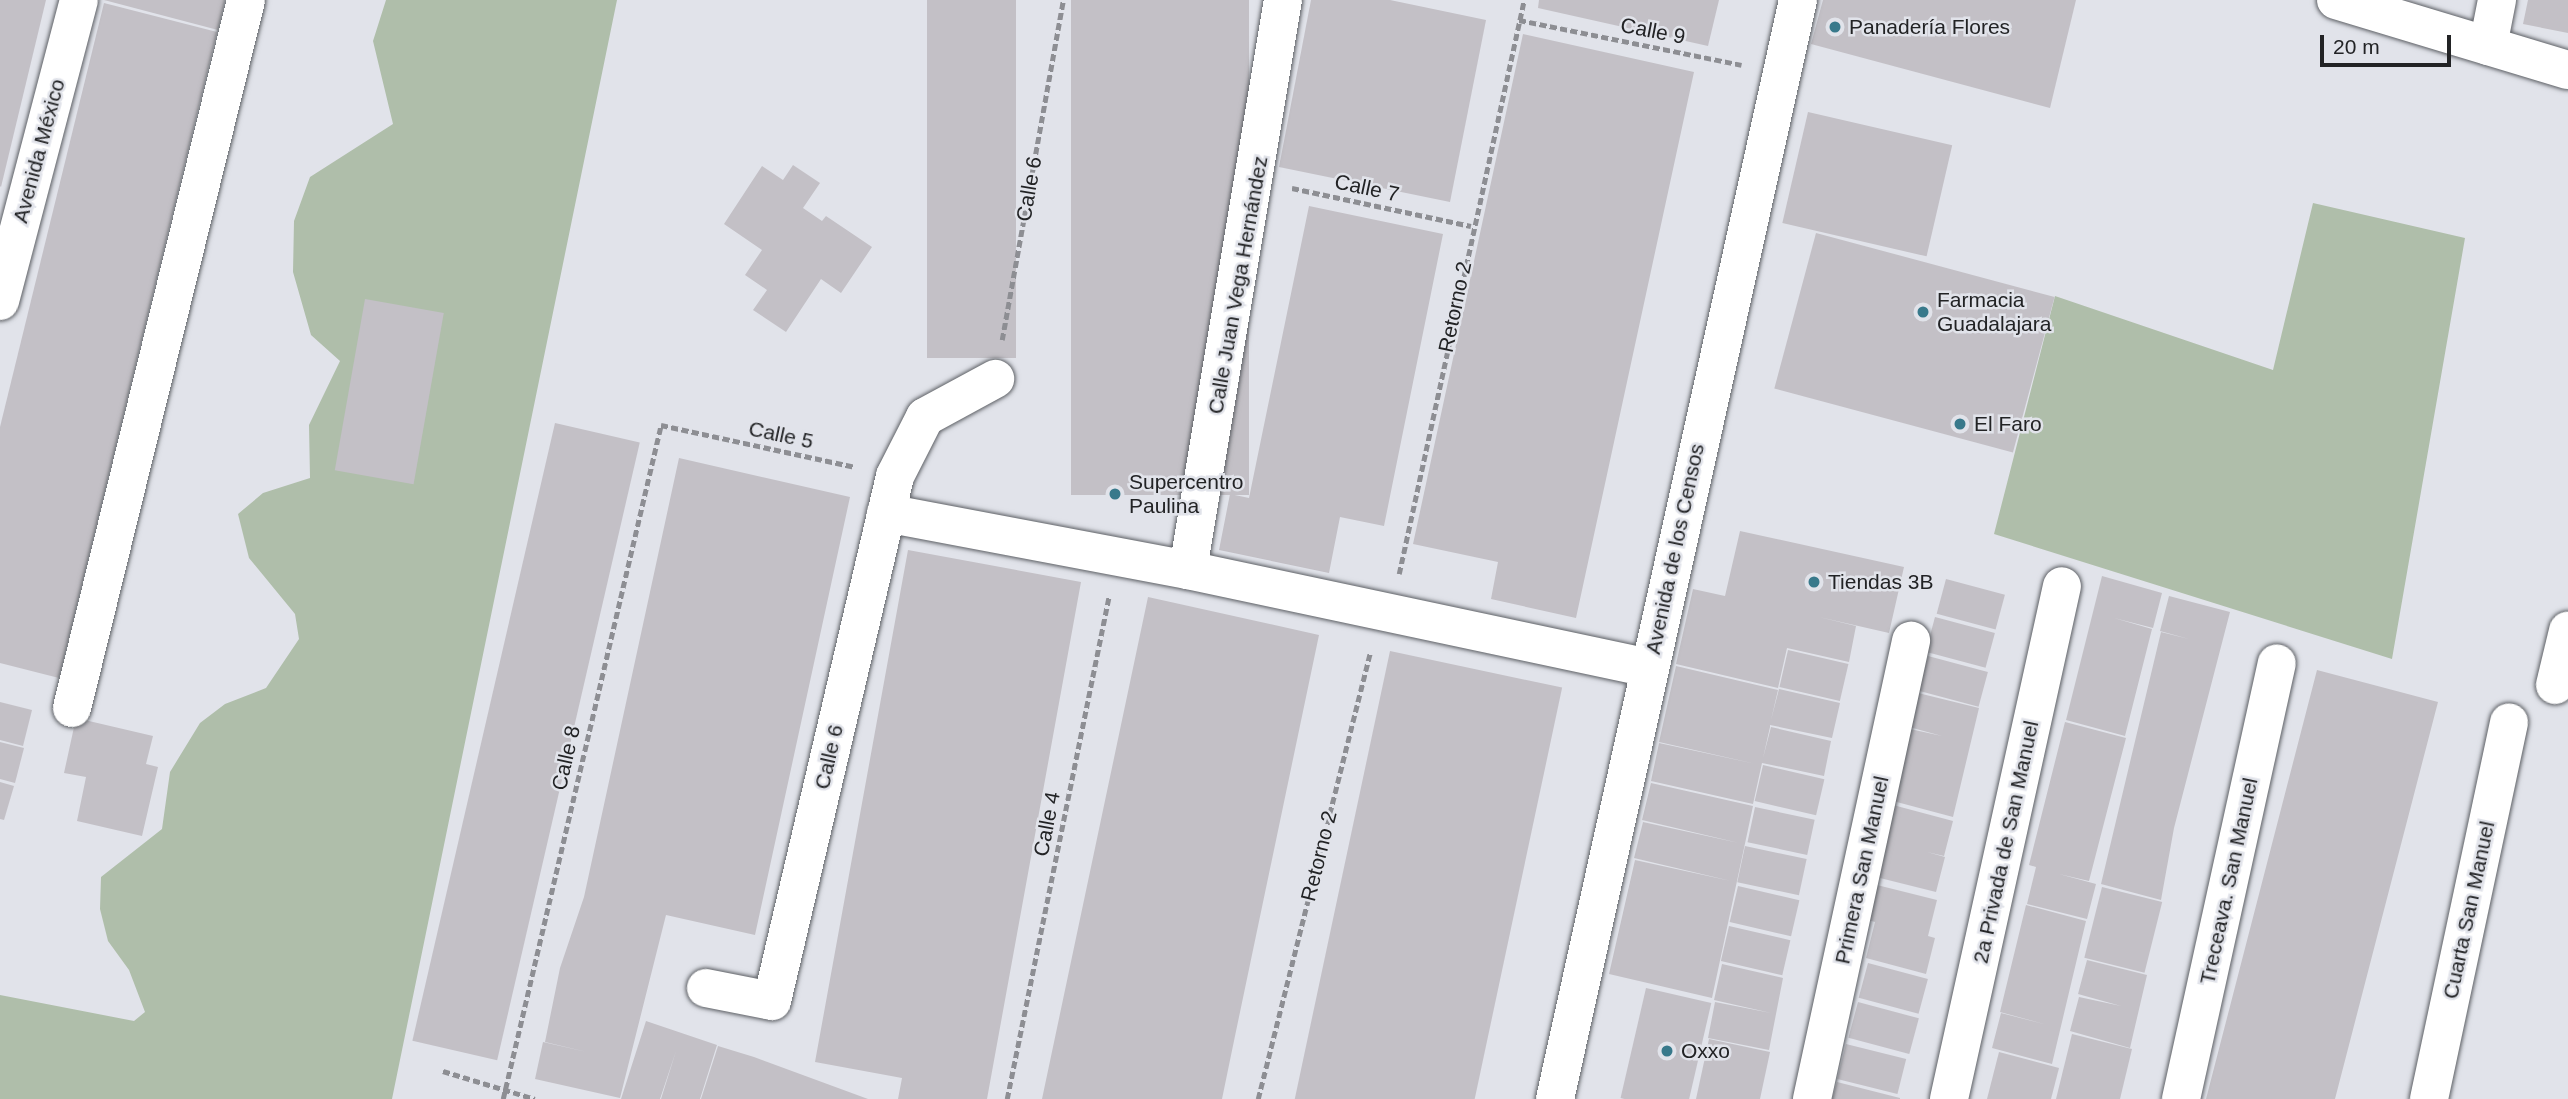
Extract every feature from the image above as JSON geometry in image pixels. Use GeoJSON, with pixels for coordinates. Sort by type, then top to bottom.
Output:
{"type":"FeatureCollection","features":[{"type":"Feature","properties":{"kind":"street","name":"Avenida México"},"geometry":{"type":"LineString","coordinates":[[0,302],[79,0]]}},
{"type":"Feature","properties":{"kind":"street"},"geometry":{"type":"LineString","coordinates":[[72,708],[246,0]]}},
{"type":"Feature","properties":{"kind":"street","name":"Calle Juan Vega Hernández"},"geometry":{"type":"LineString","coordinates":[[1188,570],[1256,181],[1283,0]]}},
{"type":"Feature","properties":{"kind":"street","name":"Avenida de los Censos"},"geometry":{"type":"LineString","coordinates":[[1555,1099],[1648,668],[1798,0]]}},
{"type":"Feature","properties":{"kind":"street"},"geometry":{"type":"LineString","coordinates":[[2336,0],[2568,70]]}},
{"type":"Feature","properties":{"kind":"street"},"geometry":{"type":"LineString","coordinates":[[2488,46],[2497,0]]}},
{"type":"Feature","properties":{"kind":"street","name":"Calle 6"},"geometry":{"type":"LineString","coordinates":[[706,988],[772,1001],[895,476],[925,417],[995,379]]}},
{"type":"Feature","properties":{"kind":"street"},"geometry":{"type":"LineString","coordinates":[[886,513],[1188,570],[1648,668]]}},
{"type":"Feature","properties":{"kind":"street","name":"2a Privada de San Manuel"},"geometry":{"type":"LineString","coordinates":[[1949,1099],[2062,586]]}},
{"type":"Feature","properties":{"kind":"street"},"geometry":{"type":"LineString","coordinates":[[2555,685],[2568,631]]}},
{"type":"Feature","properties":{"kind":"street","name":"Primera San Manuel"},"geometry":{"type":"LineString","coordinates":[[1812,1099],[1911,641]]}},
{"type":"Feature","properties":{"kind":"street","name":"Treceava. San Manuel"},"geometry":{"type":"LineString","coordinates":[[2181,1099],[2277,663]]}},
{"type":"Feature","properties":{"kind":"street","name":"Cuarta San Manuel"},"geometry":{"type":"LineString","coordinates":[[2429,1099],[2509,722]]}},
{"type":"Feature","properties":{"kind":"path","name":"Calle 6"},"geometry":{"type":"LineString","coordinates":[[995,379],[1063,0]]}},
{"type":"Feature","properties":{"kind":"path","name":"Retorno 2"},"geometry":{"type":"LineString","coordinates":[[1258,1099],[1385,614],[1524,0]]}},
{"type":"Feature","properties":{"kind":"path","name":"Calle 9"},"geometry":{"type":"LineString","coordinates":[[1519,20],[1780,73]]}},
{"type":"Feature","properties":{"kind":"path","name":"Calle 7"},"geometry":{"type":"LineString","coordinates":[[1256,181],[1471,226]]}},
{"type":"Feature","properties":{"kind":"path","name":"Calle 5"},"geometry":{"type":"LineString","coordinates":[[661,425],[895,476]]}},
{"type":"Feature","properties":{"kind":"path","name":"Calle 8"},"geometry":{"type":"LineString","coordinates":[[503,1099],[661,425]]}},
{"type":"Feature","properties":{"kind":"path","name":"Calle 4"},"geometry":{"type":"LineString","coordinates":[[1007,1099],[1117,556]]}},
{"type":"Feature","properties":{"kind":"path"},"geometry":{"type":"LineString","coordinates":[[443,1071],[535,1099]]}},
{"type":"Feature","properties":{"kind":"green space"},"geometry":{"type":"Polygon","coordinates":[[[386,0],[617,0],[392,1099],[0,1099],[0,995],[134,1021],[145,1012],[129,970],[108,941],[100,909],[101,877],[162,829],[170,772],[200,723],[225,704],[266,688],[299,639],[295,614],[249,558],[238,514],[263,493],[310,478],[309,425],[340,361],[311,335],[293,272],[294,221],[310,177],[393,124],[373,41],[386,0]]]}},
{"type":"Feature","properties":{"kind":"green space"},"geometry":{"type":"Polygon","coordinates":[[[2313,203],[2465,238],[2392,659],[1994,534],[2055,296],[2273,370],[2313,203]]]}},
{"type":"Feature","properties":{"kind":"building"},"geometry":{"type":"Polygon","coordinates":[[[0,0],[46,0],[1,187],[0,186],[0,0]]]}},
{"type":"Feature","properties":{"kind":"building"},"geometry":{"type":"Polygon","coordinates":[[[104,0],[225,0],[218,30],[104,0]]]}},
{"type":"Feature","properties":{"kind":"building"},"geometry":{"type":"Polygon","coordinates":[[[927,0],[1016,0],[1016,358],[927,358],[927,0]]]}},
{"type":"Feature","properties":{"kind":"building"},"geometry":{"type":"Polygon","coordinates":[[[1071,0],[1249,0],[1249,495],[1071,495],[1071,0]]]}},
{"type":"Feature","properties":{"kind":"building"},"geometry":{"type":"Polygon","coordinates":[[[1311,0],[1390,0],[1486,20],[1450,202],[1279,167],[1311,0]]]}},
{"type":"Feature","properties":{"kind":"building"},"geometry":{"type":"Polygon","coordinates":[[[1539,0],[1719,0],[1708,46],[1538,8],[1539,0]]]}},
{"type":"Feature","properties":{"kind":"building"},"geometry":{"type":"Polygon","coordinates":[[[1823,0],[2076,0],[2050,108],[1811,44],[1823,0]]]}},
{"type":"Feature","properties":{"kind":"building"},"geometry":{"type":"Polygon","coordinates":[[[2528,0],[2568,0],[2568,33],[2523,24],[2528,0]]]}},
{"type":"Feature","properties":{"kind":"building"},"geometry":{"type":"Polygon","coordinates":[[[104,3],[217,32],[59,678],[0,663],[0,427],[104,3]]]}},
{"type":"Feature","properties":{"kind":"building"},"geometry":{"type":"Polygon","coordinates":[[[1523,34],[1694,72],[1576,618],[1491,599],[1498,562],[1413,544],[1523,34]]]}},
{"type":"Feature","properties":{"kind":"building"},"geometry":{"type":"Polygon","coordinates":[[[1808,112],[1952,145],[1927,256],[1782,223],[1808,112]]]}},
{"type":"Feature","properties":{"kind":"building"},"geometry":{"type":"Polygon","coordinates":[[[793,165],[820,183],[803,208],[822,221],[826,216],[872,247],[841,293],[821,279],[786,332],[753,310],[767,290],[745,275],[762,250],[724,224],[762,166],[783,180],[793,165]]]}},
{"type":"Feature","properties":{"kind":"building"},"geometry":{"type":"Polygon","coordinates":[[[1309,206],[1443,234],[1384,526],[1340,517],[1329,573],[1219,550],[1230,494],[1249,498],[1309,206]]]}},
{"type":"Feature","properties":{"kind":"building","name":"Farmacia Guadalajara"},"geometry":{"type":"Polygon","coordinates":[[[1816,233],[2055,297],[2013,452],[1774,389],[1816,233]]]}},
{"type":"Feature","properties":{"kind":"building"},"geometry":{"type":"Polygon","coordinates":[[[365,299],[444,313],[414,484],[335,470],[365,299]]]}},
{"type":"Feature","properties":{"kind":"building"},"geometry":{"type":"Polygon","coordinates":[[[555,423],[640,443],[497,1060],[412,1041],[555,423]]]}},
{"type":"Feature","properties":{"kind":"building"},"geometry":{"type":"Polygon","coordinates":[[[679,458],[850,497],[755,935],[666,915],[620,1098],[535,1079],[543,1042],[587,1052],[545,1042],[560,968],[584,897],[679,458]]]}},
{"type":"Feature","properties":{"kind":"building"},"geometry":{"type":"Polygon","coordinates":[[[1740,531],[1904,567],[1889,633],[1819,617],[1856,626],[1849,662],[1787,648],[1778,688],[1676,664],[1693,589],[1725,596],[1740,531]]]}},
{"type":"Feature","properties":{"kind":"building"},"geometry":{"type":"Polygon","coordinates":[[[908,550],[1081,582],[987,1099],[898,1099],[902,1078],[815,1062],[908,550]]]}},
{"type":"Feature","properties":{"kind":"building"},"geometry":{"type":"Polygon","coordinates":[[[2102,576],[2162,593],[2153,628],[2114,618],[2152,629],[2125,736],[2066,720],[2102,576]]]}},
{"type":"Feature","properties":{"kind":"building"},"geometry":{"type":"Polygon","coordinates":[[[1946,579],[2005,595],[1996,630],[1937,614],[1946,579]]]}},
{"type":"Feature","properties":{"kind":"building"},"geometry":{"type":"Polygon","coordinates":[[[2169,596],[2230,612],[2174,828],[2161,900],[2101,884],[2161,632],[2189,639],[2160,631],[2169,596]]]}},
{"type":"Feature","properties":{"kind":"building"},"geometry":{"type":"Polygon","coordinates":[[[1148,597],[1319,635],[1222,1099],[1042,1099],[1148,597]]]}},
{"type":"Feature","properties":{"kind":"building"},"geometry":{"type":"Polygon","coordinates":[[[1935,617],[1995,633],[1986,668],[1926,652],[1935,617]]]}},
{"type":"Feature","properties":{"kind":"building"},"geometry":{"type":"Polygon","coordinates":[[[1788,650],[1848,664],[1840,701],[1779,687],[1788,650]]]}},
{"type":"Feature","properties":{"kind":"building"},"geometry":{"type":"Polygon","coordinates":[[[1390,651],[1562,688],[1475,1099],[1295,1099],[1390,651]]]}},
{"type":"Feature","properties":{"kind":"building"},"geometry":{"type":"Polygon","coordinates":[[[1928,656],[1988,672],[1979,707],[1919,691],[1928,656]]]}},
{"type":"Feature","properties":{"kind":"building"},"geometry":{"type":"Polygon","coordinates":[[[1676,666],[1778,690],[1771,720],[1779,689],[1840,703],[1832,738],[1770,725],[1763,758],[1771,727],[1831,741],[1824,776],[1762,763],[1753,804],[1651,781],[1659,743],[1756,764],[1659,742],[1676,666]]]}},
{"type":"Feature","properties":{"kind":"building"},"geometry":{"type":"Polygon","coordinates":[[[2317,670],[2438,702],[2335,1099],[2206,1099],[2317,670]]]}},
{"type":"Feature","properties":{"kind":"building"},"geometry":{"type":"Polygon","coordinates":[[[1918,693],[1979,708],[1953,817],[1893,801],[1910,729],[1942,736],[1909,727],[1918,693]]]}},
{"type":"Feature","properties":{"kind":"building"},"geometry":{"type":"Polygon","coordinates":[[[0,702],[32,710],[23,746],[0,740],[0,702]]]}},
{"type":"Feature","properties":{"kind":"building"},"geometry":{"type":"Polygon","coordinates":[[[76,718],[153,736],[146,764],[158,767],[142,836],[77,821],[86,777],[64,773],[76,718]]]}},
{"type":"Feature","properties":{"kind":"building"},"geometry":{"type":"Polygon","coordinates":[[[2065,722],[2126,738],[2089,881],[2059,874],[2096,884],[2087,919],[2027,904],[2036,867],[2029,865],[2065,722]]]}},
{"type":"Feature","properties":{"kind":"building"},"geometry":{"type":"Polygon","coordinates":[[[0,742],[24,748],[15,783],[0,779],[0,742]]]}},
{"type":"Feature","properties":{"kind":"building"},"geometry":{"type":"Polygon","coordinates":[[[1763,765],[1824,779],[1816,815],[1755,801],[1763,765]]]}},
{"type":"Feature","properties":{"kind":"building"},"geometry":{"type":"Polygon","coordinates":[[[0,782],[14,786],[4,820],[0,819],[0,782]]]}},
{"type":"Feature","properties":{"kind":"building"},"geometry":{"type":"Polygon","coordinates":[[[1651,783],[1753,806],[1712,998],[1609,974],[1635,860],[1731,881],[1634,858],[1643,822],[1739,843],[1642,820],[1651,783]]]}},
{"type":"Feature","properties":{"kind":"building"},"geometry":{"type":"Polygon","coordinates":[[[1893,805],[1953,821],[1944,856],[1927,852],[1945,857],[1936,892],[1876,877],[1893,805]]]}},
{"type":"Feature","properties":{"kind":"building"},"geometry":{"type":"Polygon","coordinates":[[[1755,807],[1815,820],[1807,855],[1748,842],[1755,807]]]}},
{"type":"Feature","properties":{"kind":"building"},"geometry":{"type":"Polygon","coordinates":[[[1745,846],[1807,859],[1799,895],[1737,882],[1745,846]]]}},
{"type":"Feature","properties":{"kind":"building"},"geometry":{"type":"Polygon","coordinates":[[[1877,885],[1937,900],[1928,936],[1935,938],[1926,974],[1866,958],[1875,922],[1868,920],[1877,885]]]}},
{"type":"Feature","properties":{"kind":"building"},"geometry":{"type":"Polygon","coordinates":[[[1738,886],[1799,900],[1791,936],[1730,922],[1738,886]]]}},
{"type":"Feature","properties":{"kind":"building"},"geometry":{"type":"Polygon","coordinates":[[[2102,887],[2162,902],[2144,973],[2084,958],[2102,887]]]}},
{"type":"Feature","properties":{"kind":"building"},"geometry":{"type":"Polygon","coordinates":[[[2026,905],[2086,921],[2052,1064],[1992,1048],[2001,1013],[2044,1024],[2000,1012],[2026,905]]]}},
{"type":"Feature","properties":{"kind":"building"},"geometry":{"type":"Polygon","coordinates":[[[1729,926],[1790,940],[1782,975],[1721,961],[1729,926]]]}},
{"type":"Feature","properties":{"kind":"building"},"geometry":{"type":"Polygon","coordinates":[[[2087,960],[2147,975],[2130,1048],[2070,1031],[2079,997],[2121,1006],[2078,994],[2087,960]]]}},
{"type":"Feature","properties":{"kind":"building"},"geometry":{"type":"Polygon","coordinates":[[[1868,963],[1928,979],[1919,1014],[1859,998],[1868,963]]]}},
{"type":"Feature","properties":{"kind":"building"},"geometry":{"type":"Polygon","coordinates":[[[1722,964],[1783,978],[1769,1050],[1708,1038],[1715,1002],[1771,1013],[1714,1000],[1722,964]]]}},
{"type":"Feature","properties":{"kind":"building","name":"Oxxo"},"geometry":{"type":"Polygon","coordinates":[[[1646,988],[1711,1003],[1689,1099],[1621,1098],[1646,988]]]}},
{"type":"Feature","properties":{"kind":"building"},"geometry":{"type":"Polygon","coordinates":[[[1858,1002],[1919,1018],[1909,1054],[1848,1038],[1858,1002]]]}},
{"type":"Feature","properties":{"kind":"building"},"geometry":{"type":"Polygon","coordinates":[[[646,1021],[717,1045],[700,1099],[661,1099],[676,1051],[660,1099],[621,1099],[646,1021]]]}},
{"type":"Feature","properties":{"kind":"building"},"geometry":{"type":"Polygon","coordinates":[[[2072,1034],[2132,1049],[2120,1099],[2056,1099],[2072,1034]]]}},
{"type":"Feature","properties":{"kind":"building"},"geometry":{"type":"Polygon","coordinates":[[[1709,1039],[1770,1052],[1760,1099],[1696,1099],[1709,1039]]]}},
{"type":"Feature","properties":{"kind":"building"},"geometry":{"type":"Polygon","coordinates":[[[1846,1044],[1906,1059],[1897,1094],[1837,1079],[1846,1044]]]}},
{"type":"Feature","properties":{"kind":"building"},"geometry":{"type":"Polygon","coordinates":[[[718,1046],[754,1057],[868,1099],[701,1099],[718,1046]]]}},
{"type":"Feature","properties":{"kind":"building"},"geometry":{"type":"Polygon","coordinates":[[[1999,1052],[2059,1068],[2051,1099],[1987,1099],[1999,1052]]]}},
{"type":"Feature","properties":{"kind":"building"},"geometry":{"type":"Polygon","coordinates":[[[1837,1082],[1900,1098],[1900,1099],[1832,1099],[1837,1082]]]}},
{"type":"Feature","properties":{"kind":"place","name":"Panadería Flores"},"geometry":{"type":"Point","coordinates":[1835,27]}},
{"type":"Feature","properties":{"kind":"place","name":"Farmacia Guadalajara"},"geometry":{"type":"Point","coordinates":[1923,312]}},
{"type":"Feature","properties":{"kind":"place","name":"El Faro"},"geometry":{"type":"Point","coordinates":[1960,424]}},
{"type":"Feature","properties":{"kind":"place","name":"Supercentro Paulina"},"geometry":{"type":"Point","coordinates":[1115,494]}},
{"type":"Feature","properties":{"kind":"place","name":"Tiendas 3B"},"geometry":{"type":"Point","coordinates":[1814,582]}},
{"type":"Feature","properties":{"kind":"place","name":"Oxxo"},"geometry":{"type":"Point","coordinates":[1667,1051]}}]}
